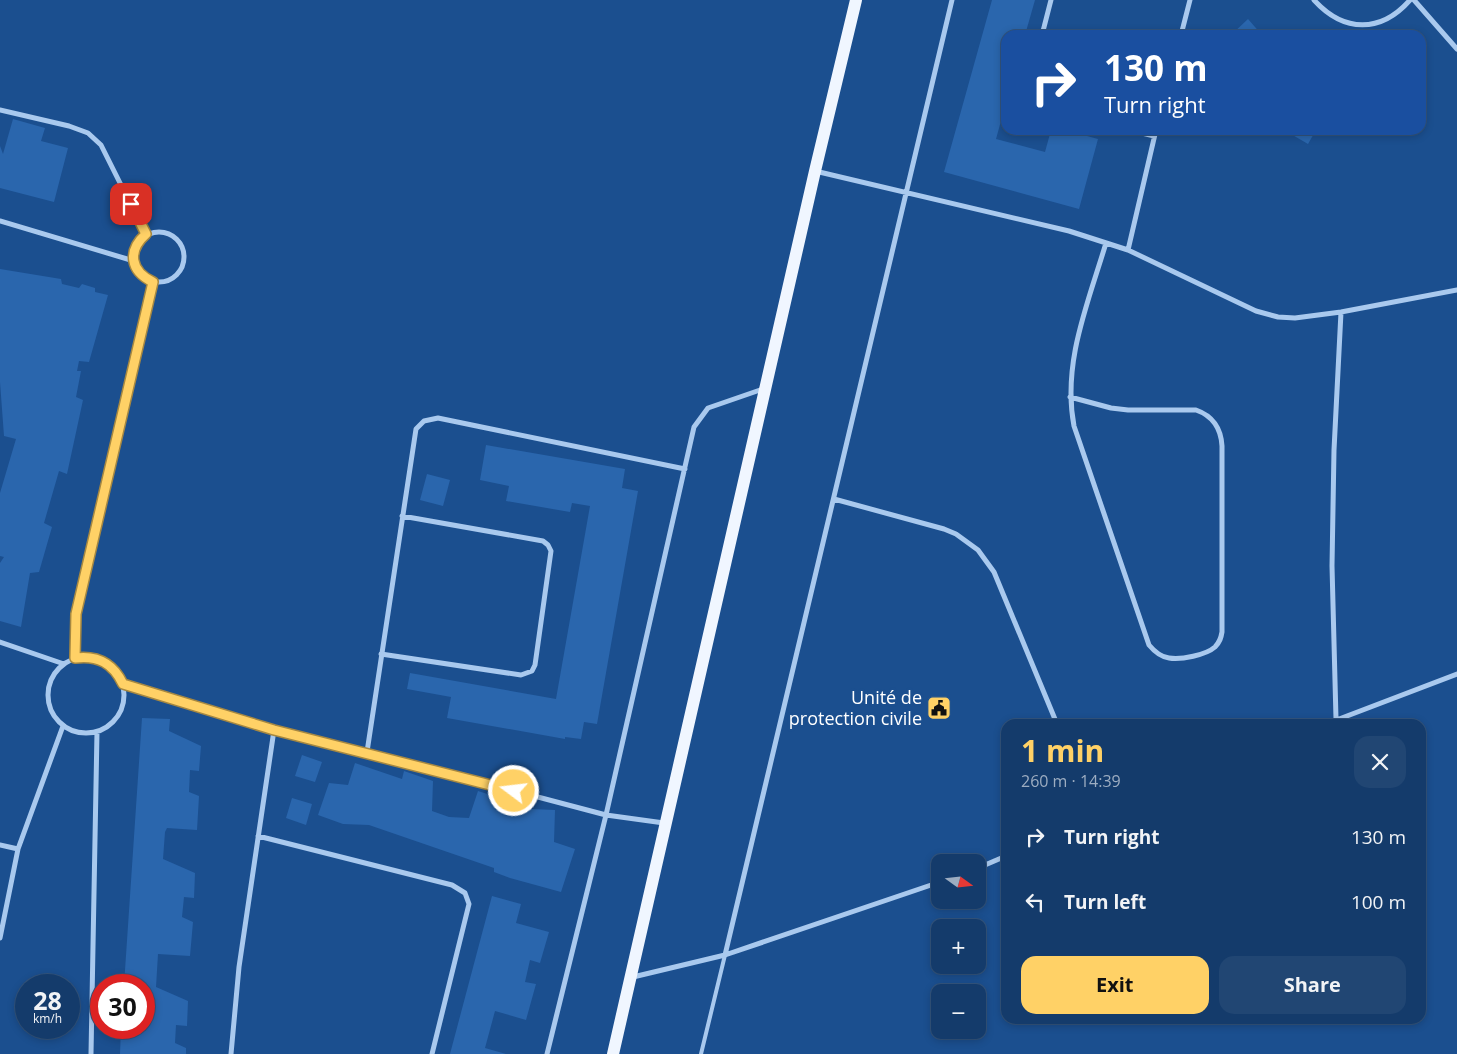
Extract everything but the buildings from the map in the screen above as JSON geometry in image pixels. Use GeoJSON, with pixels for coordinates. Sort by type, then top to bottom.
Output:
{"type":"FeatureCollection","features":[{"type":"Feature","properties":{"kind":"main road"},"geometry":{"type":"LineString","coordinates":[[613,1054],[815,171],[856,0]]}},
{"type":"Feature","properties":{"kind":"street"},"geometry":{"type":"LineString","coordinates":[[725,955],[952,0]]}},
{"type":"Feature","properties":{"kind":"street"},"geometry":{"type":"LineString","coordinates":[[1043,30],[1051,0]]}},
{"type":"Feature","properties":{"kind":"street"},"geometry":{"type":"LineString","coordinates":[[1181,30],[1190,0]]}},
{"type":"Feature","properties":{"kind":"street"},"geometry":{"type":"LineString","coordinates":[[1314,0],[1331,16],[1343,22],[1362,26],[1382,22],[1399,12],[1410,0]]}},
{"type":"Feature","properties":{"kind":"street"},"geometry":{"type":"LineString","coordinates":[[1414,0],[1457,49]]}},
{"type":"Feature","properties":{"kind":"street"},"geometry":{"type":"LineString","coordinates":[[0,110],[69,126],[88,133],[101,145],[146,234]]}},
{"type":"Feature","properties":{"kind":"street"},"geometry":{"type":"LineString","coordinates":[[1128,250],[1154,136],[1150,135]]}},
{"type":"Feature","properties":{"kind":"street"},"geometry":{"type":"LineString","coordinates":[[815,171],[1069,231],[1128,250],[1256,311],[1278,317],[1295,318],[1341,312],[1457,290]]}},
{"type":"Feature","properties":{"kind":"street"},"geometry":{"type":"LineString","coordinates":[[0,221],[134,260]]}},
{"type":"Feature","properties":{"kind":"street"},"geometry":{"type":"LineString","coordinates":[[155,231],[165,232],[174,236],[181,244],[184,253],[184,263],[180,272],[172,279],[163,283],[153,282],[144,278],[137,270],[134,250],[138,241],[146,234],[155,231]]}},
{"type":"Feature","properties":{"kind":"street"},"geometry":{"type":"LineString","coordinates":[[1070,397],[1103,406],[1128,410],[1196,410],[1205,414],[1218,427],[1222,436],[1222,632],[1220,640],[1210,651],[1178,659],[1167,658],[1156,654],[1149,645],[1078,442],[1070,410],[1070,397],[1072,359],[1106,243]]}},
{"type":"Feature","properties":{"kind":"street"},"geometry":{"type":"LineString","coordinates":[[75,658],[76,614],[153,282]]}},
{"type":"Feature","properties":{"kind":"street"},"geometry":{"type":"LineString","coordinates":[[1341,312],[1334,450],[1332,566],[1336,719],[1457,674]]}},
{"type":"Feature","properties":{"kind":"street"},"geometry":{"type":"LineString","coordinates":[[547,1054],[606,815],[694,427],[708,408],[765,388]]}},
{"type":"Feature","properties":{"kind":"street"},"geometry":{"type":"LineString","coordinates":[[367,752],[416,429],[424,421],[438,418],[684,469]]}},
{"type":"Feature","properties":{"kind":"street"},"geometry":{"type":"LineString","coordinates":[[834,499],[944,529],[962,538],[978,550],[994,572],[1055,719]]}},
{"type":"Feature","properties":{"kind":"street"},"geometry":{"type":"LineString","coordinates":[[381,654],[521,675],[532,670],[535,665],[551,551],[548,545],[543,541],[402,516]]}},
{"type":"Feature","properties":{"kind":"street"},"geometry":{"type":"LineString","coordinates":[[0,642],[64,664]]}},
{"type":"Feature","properties":{"kind":"street"},"geometry":{"type":"LineString","coordinates":[[75,658],[99,659],[118,673],[123,684],[122,708],[117,718],[108,727],[97,732],[86,734],[74,732],[63,726],[55,717],[50,706],[48,695],[50,682],[64,664],[75,658]]}},
{"type":"Feature","properties":{"kind":"street"},"geometry":{"type":"LineString","coordinates":[[123,684],[274,730],[367,752],[606,815],[666,824]]}},
{"type":"Feature","properties":{"kind":"street"},"geometry":{"type":"LineString","coordinates":[[0,938],[18,849],[63,726]]}},
{"type":"Feature","properties":{"kind":"street"},"geometry":{"type":"LineString","coordinates":[[231,1054],[239,967],[274,730]]}},
{"type":"Feature","properties":{"kind":"street"},"geometry":{"type":"LineString","coordinates":[[91,1054],[97,732]]}},
{"type":"Feature","properties":{"kind":"street"},"geometry":{"type":"LineString","coordinates":[[258,836],[452,885],[465,893],[469,904],[432,1054]]}},
{"type":"Feature","properties":{"kind":"street"},"geometry":{"type":"LineString","coordinates":[[0,845],[18,849]]}},
{"type":"Feature","properties":{"kind":"street"},"geometry":{"type":"LineString","coordinates":[[986,865],[1001,858]]}},
{"type":"Feature","properties":{"kind":"street"},"geometry":{"type":"LineString","coordinates":[[631,978],[725,955],[931,885]]}},
{"type":"Feature","properties":{"kind":"lane"},"geometry":{"type":"LineString","coordinates":[[701,1054],[725,955]]}},
{"type":"Feature","properties":{"kind":"place","name":"Unité de protection civile"},"geometry":{"type":"Point","coordinates":[939,708]}},
{"type":"Feature","properties":{"kind":"route"},"geometry":{"type":"LineString","coordinates":[[131,204],[146,234],[138,241],[134,250],[134,260],[137,270],[144,278],[153,282],[76,614],[75,658],[99,659],[118,673],[123,684],[274,730],[367,752],[514,791]]}}]}
